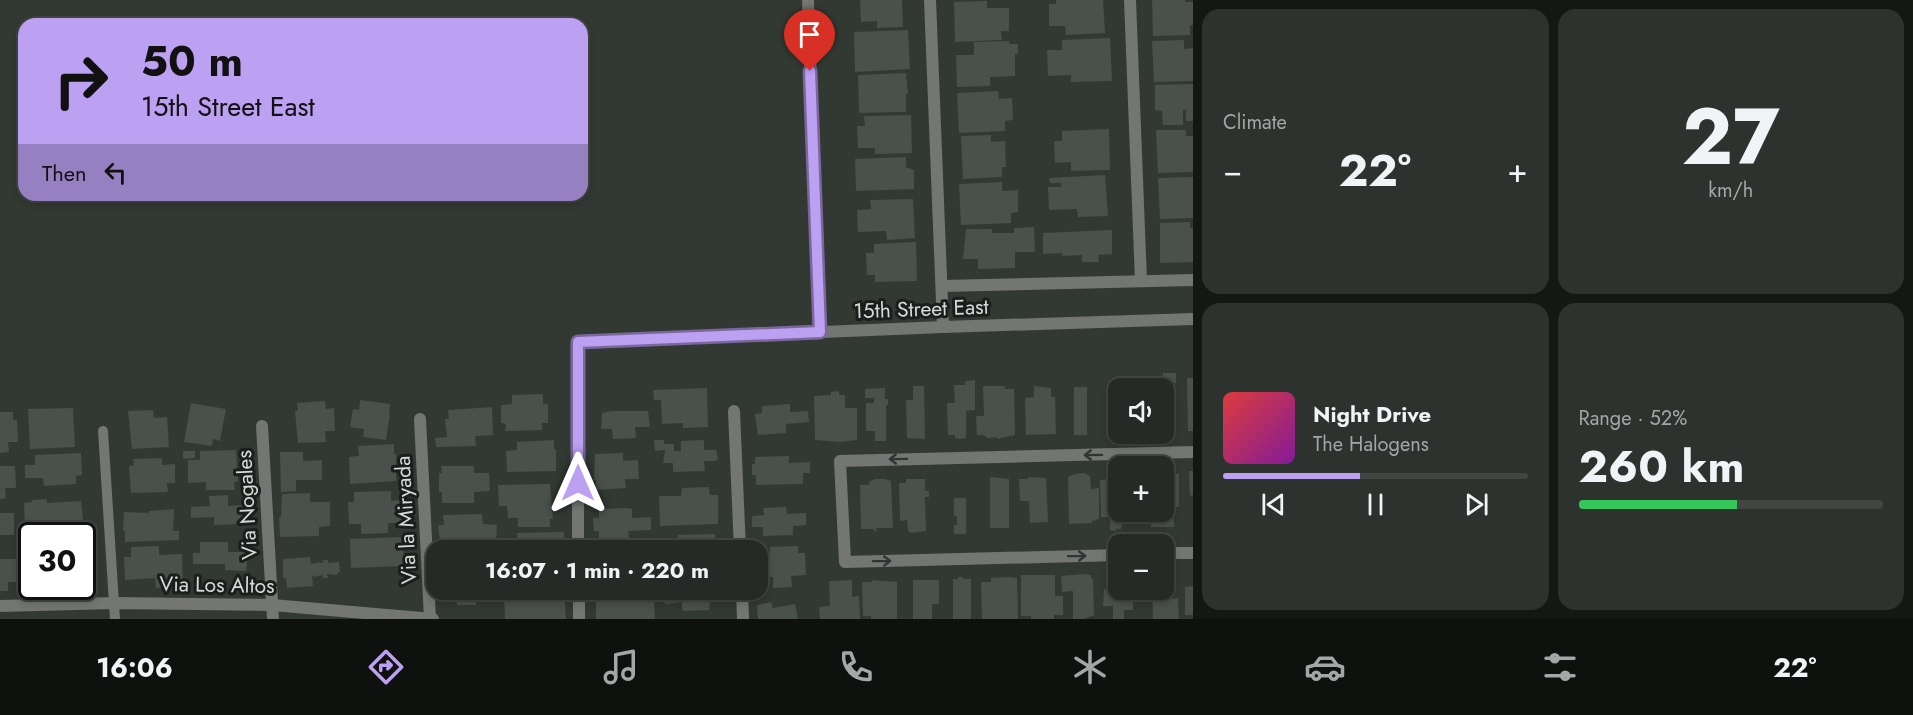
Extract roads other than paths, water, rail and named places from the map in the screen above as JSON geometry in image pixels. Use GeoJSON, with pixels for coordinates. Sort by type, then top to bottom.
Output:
{"type":"FeatureCollection","features":[{"type":"Feature","properties":{"kind":"street"},"geometry":{"type":"LineString","coordinates":[[808,0],[820,332]]}},
{"type":"Feature","properties":{"kind":"street"},"geometry":{"type":"LineString","coordinates":[[930,0],[943,327]]}},
{"type":"Feature","properties":{"kind":"street"},"geometry":{"type":"LineString","coordinates":[[1131,0],[1141,281]]}},
{"type":"Feature","properties":{"kind":"street"},"geometry":{"type":"LineString","coordinates":[[942,286],[1193,280]]}},
{"type":"Feature","properties":{"kind":"street","name":"15th Street East"},"geometry":{"type":"LineString","coordinates":[[579,540],[578,342],[1193,319]]}},
{"type":"Feature","properties":{"kind":"street"},"geometry":{"type":"LineString","coordinates":[[735,411],[740,540]]}},
{"type":"Feature","properties":{"kind":"street","name":"Via la Miryada"},"geometry":{"type":"LineString","coordinates":[[420,419],[431,619]]}},
{"type":"Feature","properties":{"kind":"street","name":"Via Nogales"},"geometry":{"type":"LineString","coordinates":[[262,426],[273,619]]}},
{"type":"Feature","properties":{"kind":"street"},"geometry":{"type":"LineString","coordinates":[[1108,555],[845,562],[840,461],[1193,452]]}},
{"type":"Feature","properties":{"kind":"street"},"geometry":{"type":"LineString","coordinates":[[1174,554],[1193,553]]}},
{"type":"Feature","properties":{"kind":"street"},"geometry":{"type":"LineString","coordinates":[[579,600],[579,619]]}},
{"type":"Feature","properties":{"kind":"street"},"geometry":{"type":"LineString","coordinates":[[742,600],[743,619]]}},
{"type":"Feature","properties":{"kind":"street","name":"Via Los Altos"},"geometry":{"type":"LineString","coordinates":[[0,606],[114,603],[272,605],[431,619]]}},
{"type":"Feature","properties":{"kind":"lane"},"geometry":{"type":"LineString","coordinates":[[103,431],[115,619]]}}]}
